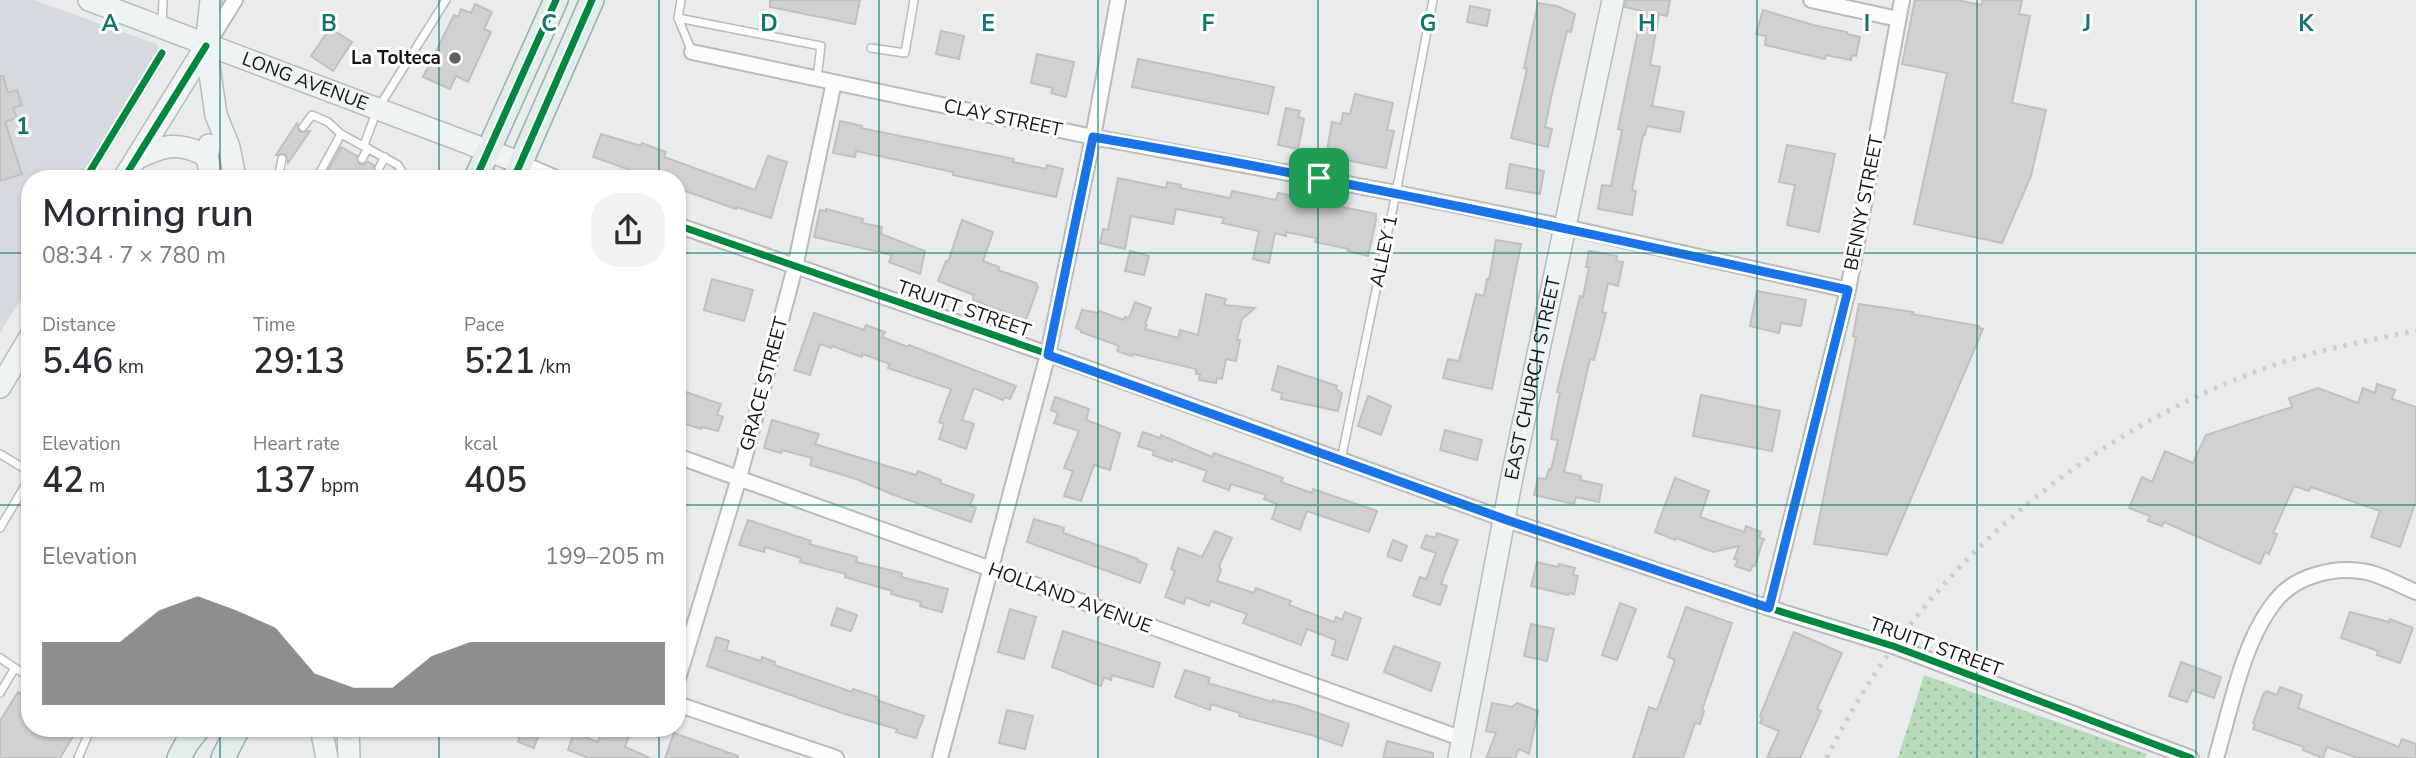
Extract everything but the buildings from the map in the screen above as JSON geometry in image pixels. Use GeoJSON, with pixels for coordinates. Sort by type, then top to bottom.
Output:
{"type":"FeatureCollection","features":[{"type":"Feature","properties":{"kind":"main road"},"geometry":{"type":"LineString","coordinates":[[480,170],[556,0]]}},
{"type":"Feature","properties":{"kind":"main road"},"geometry":{"type":"LineString","coordinates":[[518,170],[592,0]]}},
{"type":"Feature","properties":{"kind":"main road"},"geometry":{"type":"LineString","coordinates":[[223,758],[234,737]]}},
{"type":"Feature","properties":{"kind":"street"},"geometry":{"type":"LineString","coordinates":[[211,0],[206,46],[216,116],[229,147],[233,170]]}},
{"type":"Feature","properties":{"kind":"street"},"geometry":{"type":"LineString","coordinates":[[129,170],[234,0]]}},
{"type":"Feature","properties":{"kind":"street"},"geometry":{"type":"LineString","coordinates":[[940,758],[1048,355],[1118,0]]}},
{"type":"Feature","properties":{"kind":"street","name":"EAST CHURCH STREET"},"geometry":{"type":"LineString","coordinates":[[1461,748],[1504,519],[1613,0]]}},
{"type":"Feature","properties":{"kind":"street"},"geometry":{"type":"LineString","coordinates":[[1811,0],[1898,19]]}},
{"type":"Feature","properties":{"kind":"street","name":"BENNY STREET"},"geometry":{"type":"LineString","coordinates":[[1769,608],[1848,290],[1902,0]]}},
{"type":"Feature","properties":{"kind":"street","name":"LONG AVENUE"},"geometry":{"type":"LineString","coordinates":[[92,1],[489,151],[517,170]]}},
{"type":"Feature","properties":{"kind":"street","name":"CLAY STREET"},"geometry":{"type":"LineString","coordinates":[[692,52],[1093,137],[1564,227],[1848,290]]}},
{"type":"Feature","properties":{"kind":"street","name":"GRACE STREET"},"geometry":{"type":"LineString","coordinates":[[686,652],[739,478],[796,267],[834,82]]}},
{"type":"Feature","properties":{"kind":"street"},"geometry":{"type":"LineString","coordinates":[[210,170],[207,156],[216,116]]}},
{"type":"Feature","properties":{"kind":"street"},"geometry":{"type":"LineString","coordinates":[[137,158],[163,147],[177,145],[188,146],[207,156]]}},
{"type":"Feature","properties":{"kind":"street","name":"TRUITT STREET"},"geometry":{"type":"LineString","coordinates":[[686,228],[1504,519],[1769,608],[1893,646],[2191,758]]}},
{"type":"Feature","properties":{"kind":"street"},"geometry":{"type":"LineString","coordinates":[[0,387],[21,352]]}},
{"type":"Feature","properties":{"kind":"street","name":"HOLLAND AVENUE"},"geometry":{"type":"LineString","coordinates":[[686,459],[1461,748]]}},
{"type":"Feature","properties":{"kind":"street"},"geometry":{"type":"LineString","coordinates":[[2216,758],[2248,653],[2265,616],[2279,596],[2304,579],[2333,571],[2362,571],[2416,592]]}},
{"type":"Feature","properties":{"kind":"street"},"geometry":{"type":"LineString","coordinates":[[686,707],[835,758]]}},
{"type":"Feature","properties":{"kind":"street"},"geometry":{"type":"LineString","coordinates":[[323,737],[327,758]]}},
{"type":"Feature","properties":{"kind":"street"},"geometry":{"type":"LineString","coordinates":[[348,737],[349,758]]}},
{"type":"Feature","properties":{"kind":"lane"},"geometry":{"type":"LineString","coordinates":[[162,28],[163,0]]}},
{"type":"Feature","properties":{"kind":"lane"},"geometry":{"type":"LineString","coordinates":[[362,159],[377,110],[446,0]]}},
{"type":"Feature","properties":{"kind":"lane"},"geometry":{"type":"LineString","coordinates":[[681,0],[678,18],[692,52]]}},
{"type":"Feature","properties":{"kind":"lane"},"geometry":{"type":"LineString","coordinates":[[871,48],[905,53],[914,0]]}},
{"type":"Feature","properties":{"kind":"lane","name":"ALLEY 1"},"geometry":{"type":"LineString","coordinates":[[1341,460],[1433,0]]}},
{"type":"Feature","properties":{"kind":"lane"},"geometry":{"type":"LineString","coordinates":[[678,18],[821,47],[817,78]]}},
{"type":"Feature","properties":{"kind":"lane"},"geometry":{"type":"LineString","coordinates":[[303,127],[312,115],[328,122],[341,134],[385,157],[401,170]]}},
{"type":"Feature","properties":{"kind":"lane"},"geometry":{"type":"LineString","coordinates":[[321,170],[341,134]]}},
{"type":"Feature","properties":{"kind":"lane"},"geometry":{"type":"LineString","coordinates":[[379,168],[385,157]]}},
{"type":"Feature","properties":{"kind":"lane"},"geometry":{"type":"LineString","coordinates":[[280,170],[282,159]]}},
{"type":"Feature","properties":{"kind":"lane"},"geometry":{"type":"LineString","coordinates":[[0,454],[21,467]]}},
{"type":"Feature","properties":{"kind":"lane"},"geometry":{"type":"LineString","coordinates":[[0,528],[21,492]]}},
{"type":"Feature","properties":{"kind":"lane"},"geometry":{"type":"LineString","coordinates":[[0,659],[21,672]]}},
{"type":"Feature","properties":{"kind":"lane"},"geometry":{"type":"LineString","coordinates":[[0,693],[15,668]]}},
{"type":"Feature","properties":{"kind":"lane"},"geometry":{"type":"LineString","coordinates":[[78,758],[87,737]]}},
{"type":"Feature","properties":{"kind":"shaded area"},"geometry":{"type":"Polygon","coordinates":[[[0,0],[34,0],[156,44],[162,53],[162,65],[98,170],[21,170],[21,299],[0,333],[0,0]]]}},
{"type":"Feature","properties":{"kind":"green space"},"geometry":{"type":"Polygon","coordinates":[[[1924,675],[2147,754],[2145,758],[1898,758],[1924,675]]]}},
{"type":"Feature","properties":{"kind":"railway"},"geometry":{"type":"LineString","coordinates":[[1827,758],[1862,695],[1902,635],[1948,580],[1999,529],[2054,483],[2113,442],[2176,407],[2242,377],[2306,355],[2416,331]]}},
{"type":"Feature","properties":{"kind":"cycle path"},"geometry":{"type":"LineString","coordinates":[[480,170],[556,0]]}},
{"type":"Feature","properties":{"kind":"cycle path"},"geometry":{"type":"LineString","coordinates":[[518,170],[592,0]]}},
{"type":"Feature","properties":{"kind":"cycle path"},"geometry":{"type":"LineString","coordinates":[[129,170],[206,46]]}},
{"type":"Feature","properties":{"kind":"cycle path"},"geometry":{"type":"LineString","coordinates":[[91,170],[162,53]]}},
{"type":"Feature","properties":{"kind":"cycle path"},"geometry":{"type":"LineString","coordinates":[[686,228],[1048,354],[1504,519],[1769,608],[1893,646],[2191,758]]}},
{"type":"Feature","properties":{"kind":"place","name":"La Tolteca"},"geometry":{"type":"Point","coordinates":[455,58]}},
{"type":"Feature","properties":{"kind":"route"},"geometry":{"type":"LineString","coordinates":[[1093,137],[1319,178],[1564,227],[1848,290],[1769,608],[1504,519],[1048,355],[1093,137]]}}]}
